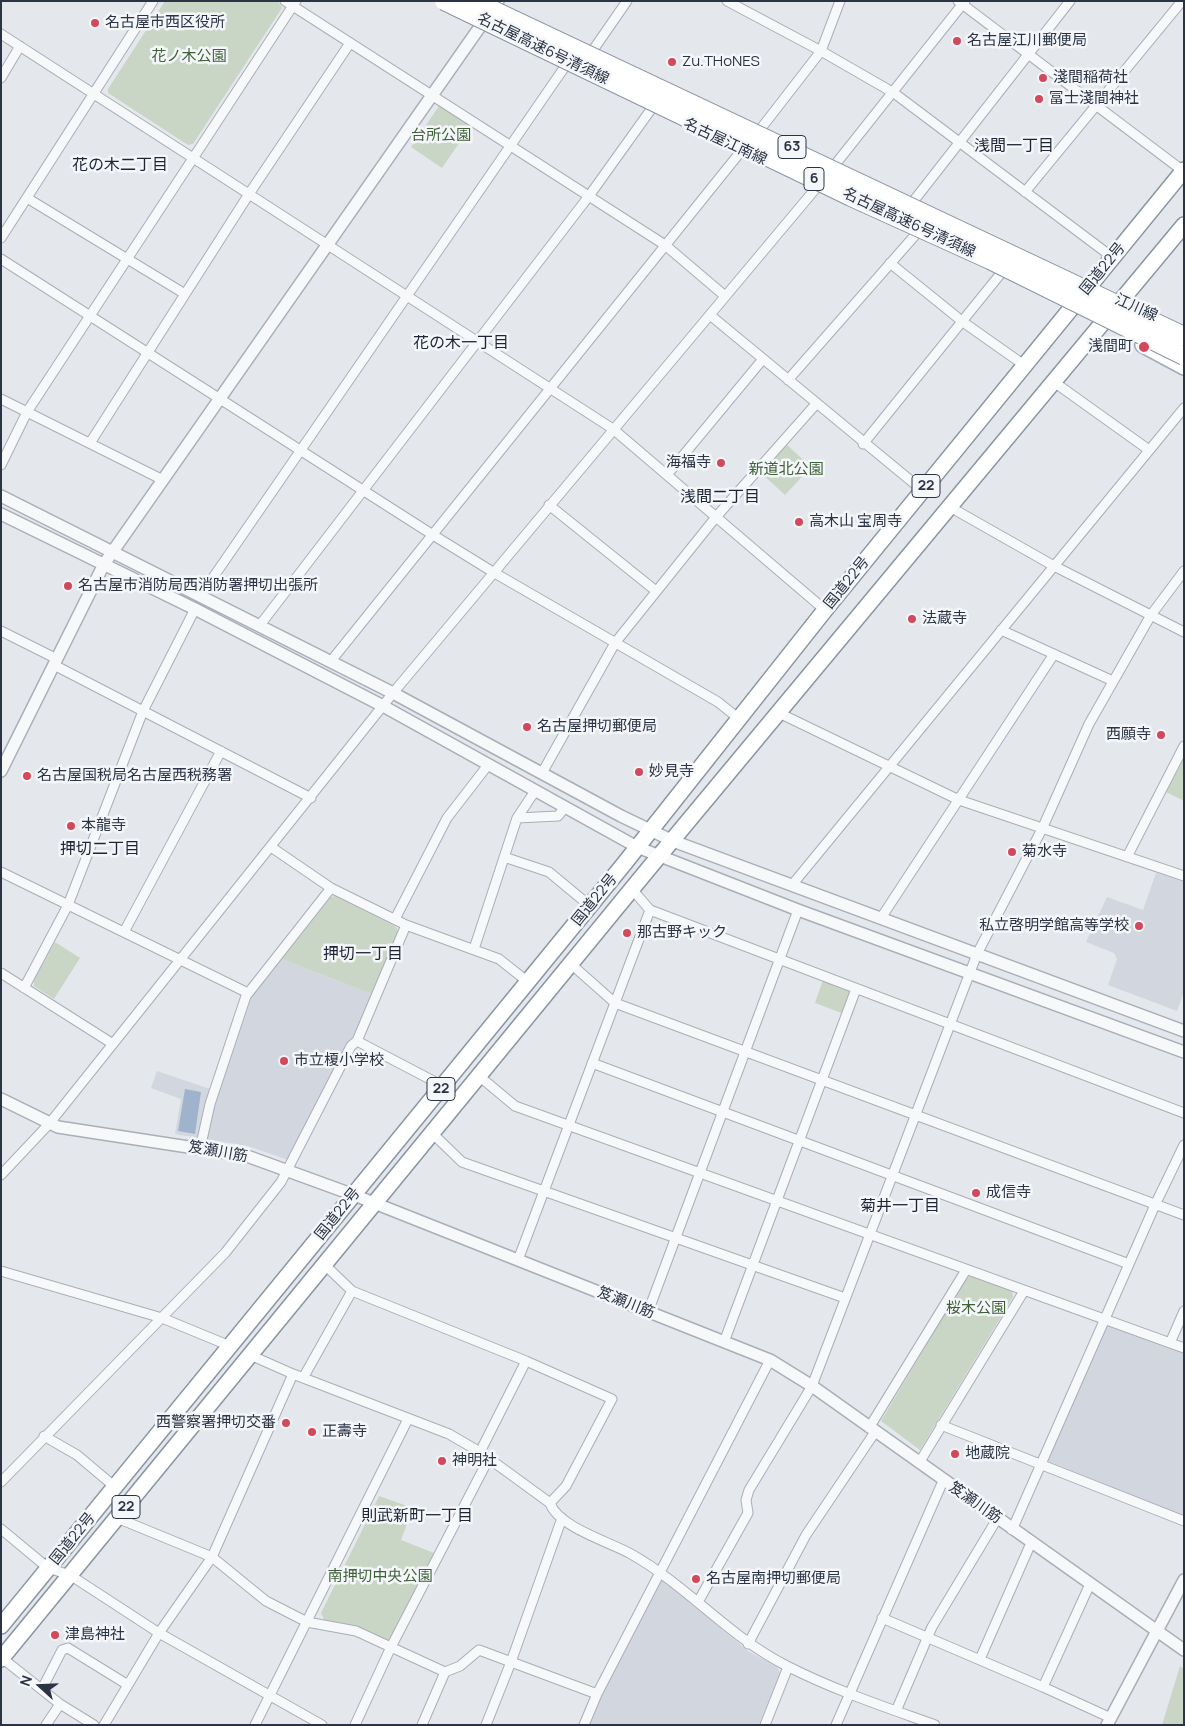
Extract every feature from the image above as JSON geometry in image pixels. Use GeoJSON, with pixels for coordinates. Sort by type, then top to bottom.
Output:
{"type":"FeatureCollection","features":[{"type":"Feature","properties":{"kind":"highway","name":"名古屋高速6号清須線"},"geometry":{"type":"LineString","coordinates":[[444,1],[851,197],[990,260],[1184,356]]}},
{"type":"Feature","properties":{"kind":"highway","name":"名古屋高速6号清須線"},"geometry":{"type":"LineString","coordinates":[[474,1],[1184,336]]}},
{"type":"Feature","properties":{"kind":"main road","name":"名古屋江南線"},"geometry":{"type":"LineString","coordinates":[[433,1],[652,108],[819,185],[1072,306]]}},
{"type":"Feature","properties":{"kind":"main road","name":"名古屋江南線"},"geometry":{"type":"LineString","coordinates":[[492,3],[591,53],[1089,287]]}},
{"type":"Feature","properties":{"kind":"main road","name":"国道22号"},"geometry":{"type":"LineString","coordinates":[[1,1626],[590,906],[825,610],[1183,171]]}},
{"type":"Feature","properties":{"kind":"main road","name":"国道22号"},"geometry":{"type":"LineString","coordinates":[[2,1658],[659,857],[1184,225]]}},
{"type":"Feature","properties":{"kind":"main road","name":"江川線"},"geometry":{"type":"LineString","coordinates":[[1089,287],[1184,329]]}},
{"type":"Feature","properties":{"kind":"main road","name":"江川線"},"geometry":{"type":"LineString","coordinates":[[1072,306],[1184,367]]}},
{"type":"Feature","properties":{"kind":"street"},"geometry":{"type":"LineString","coordinates":[[1,238],[153,1]]}},
{"type":"Feature","properties":{"kind":"street"},"geometry":{"type":"LineString","coordinates":[[284,1],[295,4],[350,43],[665,245],[725,296]]}},
{"type":"Feature","properties":{"kind":"street"},"geometry":{"type":"LineString","coordinates":[[591,53],[627,1]]}},
{"type":"Feature","properties":{"kind":"street"},"geometry":{"type":"LineString","coordinates":[[727,1],[821,51],[894,93],[1112,258]]}},
{"type":"Feature","properties":{"kind":"street"},"geometry":{"type":"LineString","coordinates":[[759,131],[821,51],[840,1]]}},
{"type":"Feature","properties":{"kind":"street"},"geometry":{"type":"LineString","coordinates":[[912,203],[958,141],[1070,1]]}},
{"type":"Feature","properties":{"kind":"street"},"geometry":{"type":"LineString","coordinates":[[1,1176],[49,1124],[393,693],[819,185],[894,93],[962,2],[1183,171]]}},
{"type":"Feature","properties":{"kind":"street"},"geometry":{"type":"LineString","coordinates":[[1025,192],[1182,2]]}},
{"type":"Feature","properties":{"kind":"street"},"geometry":{"type":"LineString","coordinates":[[1,772],[5,754],[55,662],[104,564],[481,24],[492,3]]}},
{"type":"Feature","properties":{"kind":"street"},"geometry":{"type":"LineString","coordinates":[[1,465],[27,412],[295,4]]}},
{"type":"Feature","properties":{"kind":"street"},"geometry":{"type":"LineString","coordinates":[[1,34],[613,429],[825,610]]}},
{"type":"Feature","properties":{"kind":"street"},"geometry":{"type":"LineString","coordinates":[[90,443],[249,194],[350,43]]}},
{"type":"Feature","properties":{"kind":"street"},"geometry":{"type":"LineString","coordinates":[[1,78],[20,46]]}},
{"type":"Feature","properties":{"kind":"street"},"geometry":{"type":"LineString","coordinates":[[201,595],[566,65]]}},
{"type":"Feature","properties":{"kind":"street"},"geometry":{"type":"LineString","coordinates":[[260,625],[589,196],[652,108]]}},
{"type":"Feature","properties":{"kind":"street"},"geometry":{"type":"LineString","coordinates":[[331,661],[742,150]]}},
{"type":"Feature","properties":{"kind":"street"},"geometry":{"type":"LineString","coordinates":[[27,198],[185,294]]}},
{"type":"Feature","properties":{"kind":"street"},"geometry":{"type":"LineString","coordinates":[[788,380],[917,233]]}},
{"type":"Feature","properties":{"kind":"street"},"geometry":{"type":"LineString","coordinates":[[1,259],[433,535],[493,572],[718,702],[738,718]]}},
{"type":"Feature","properties":{"kind":"street"},"geometry":{"type":"LineString","coordinates":[[890,263],[963,322],[1024,365]]}},
{"type":"Feature","properties":{"kind":"street"},"geometry":{"type":"LineString","coordinates":[[863,444],[1002,272]]}},
{"type":"Feature","properties":{"kind":"street"},"geometry":{"type":"LineString","coordinates":[[710,315],[863,444],[922,490]]}},
{"type":"Feature","properties":{"kind":"street"},"geometry":{"type":"LineString","coordinates":[[667,475],[763,359]]}},
{"type":"Feature","properties":{"kind":"street"},"geometry":{"type":"LineString","coordinates":[[1054,382],[1149,450]]}},
{"type":"Feature","properties":{"kind":"street"},"geometry":{"type":"LineString","coordinates":[[1,399],[162,480]]}},
{"type":"Feature","properties":{"kind":"street"},"geometry":{"type":"LineString","coordinates":[[542,773],[615,643],[716,517],[816,404]]}},
{"type":"Feature","properties":{"kind":"street"},"geometry":{"type":"LineString","coordinates":[[792,885],[1184,408]]}},
{"type":"Feature","properties":{"kind":"street"},"geometry":{"type":"LineString","coordinates":[[1,496],[331,661],[673,841],[1184,1031]]}},
{"type":"Feature","properties":{"kind":"street"},"geometry":{"type":"LineString","coordinates":[[549,505],[656,592]]}},
{"type":"Feature","properties":{"kind":"street"},"geometry":{"type":"LineString","coordinates":[[950,508],[1054,566],[1184,632]]}},
{"type":"Feature","properties":{"kind":"street"},"geometry":{"type":"LineString","coordinates":[[1,514],[195,609],[383,706],[637,847],[798,910],[1184,1052]]}},
{"type":"Feature","properties":{"kind":"street"},"geometry":{"type":"LineString","coordinates":[[698,1602],[748,1513],[746,1496],[749,1490],[812,1386],[976,954],[1042,829],[1089,724],[1151,615],[1180,583],[1184,571]]}},
{"type":"Feature","properties":{"kind":"street"},"geometry":{"type":"LineString","coordinates":[[24,988],[68,905],[143,711],[195,609]]}},
{"type":"Feature","properties":{"kind":"street"},"geometry":{"type":"LineString","coordinates":[[1002,630],[1114,681]]}},
{"type":"Feature","properties":{"kind":"street"},"geometry":{"type":"LineString","coordinates":[[1,631],[143,711],[310,798]]}},
{"type":"Feature","properties":{"kind":"street"},"geometry":{"type":"LineString","coordinates":[[882,918],[1054,654]]}},
{"type":"Feature","properties":{"kind":"street"},"geometry":{"type":"LineString","coordinates":[[779,713],[959,800],[1184,876]]}},
{"type":"Feature","properties":{"kind":"street"},"geometry":{"type":"LineString","coordinates":[[1127,857],[1184,746]]}},
{"type":"Feature","properties":{"kind":"street"},"geometry":{"type":"LineString","coordinates":[[124,932],[221,751]]}},
{"type":"Feature","properties":{"kind":"street"},"geometry":{"type":"LineString","coordinates":[[394,919],[447,818],[488,765]]}},
{"type":"Feature","properties":{"kind":"street"},"geometry":{"type":"LineString","coordinates":[[474,950],[517,818],[535,791]]}},
{"type":"Feature","properties":{"kind":"street"},"geometry":{"type":"LineString","coordinates":[[517,818],[558,816],[565,807]]}},
{"type":"Feature","properties":{"kind":"street"},"geometry":{"type":"LineString","coordinates":[[271,848],[331,888],[406,925],[499,959],[528,982]]}},
{"type":"Feature","properties":{"kind":"street"},"geometry":{"type":"LineString","coordinates":[[504,857],[549,872],[590,906]]}},
{"type":"Feature","properties":{"kind":"street"},"geometry":{"type":"LineString","coordinates":[[1,872],[248,993]]}},
{"type":"Feature","properties":{"kind":"street"},"geometry":{"type":"LineString","coordinates":[[200,1148],[210,1104],[248,993],[331,888]]}},
{"type":"Feature","properties":{"kind":"street"},"geometry":{"type":"LineString","coordinates":[[632,890],[650,910],[1184,1113]]}},
{"type":"Feature","properties":{"kind":"street"},"geometry":{"type":"LineString","coordinates":[[518,1260],[650,910]]}},
{"type":"Feature","properties":{"kind":"street"},"geometry":{"type":"LineString","coordinates":[[648,1312],[798,910]]}},
{"type":"Feature","properties":{"kind":"street"},"geometry":{"type":"LineString","coordinates":[[3,1478],[225,1253],[280,1182],[351,1046],[357,1041],[406,925]]}},
{"type":"Feature","properties":{"kind":"street"},"geometry":{"type":"LineString","coordinates":[[571,964],[615,1003],[1184,1215]]}},
{"type":"Feature","properties":{"kind":"street"},"geometry":{"type":"LineString","coordinates":[[1,973],[113,1044]]}},
{"type":"Feature","properties":{"kind":"street"},"geometry":{"type":"LineString","coordinates":[[724,1342],[856,989]]}},
{"type":"Feature","properties":{"kind":"street"},"geometry":{"type":"LineString","coordinates":[[357,1041],[443,1086]]}},
{"type":"Feature","properties":{"kind":"street"},"geometry":{"type":"LineString","coordinates":[[592,1063],[1128,1264]]}},
{"type":"Feature","properties":{"kind":"street"},"geometry":{"type":"LineString","coordinates":[[479,1076],[515,1106],[1184,1348]]}},
{"type":"Feature","properties":{"kind":"street","name":"笈瀬川筋"},"geometry":{"type":"LineString","coordinates":[[1,1099],[49,1124],[247,1156],[354,1195],[770,1360],[812,1386],[1012,1530],[1184,1650]]}},
{"type":"Feature","properties":{"kind":"street"},"geometry":{"type":"LineString","coordinates":[[432,1134],[462,1162],[845,1298]]}},
{"type":"Feature","properties":{"kind":"street"},"geometry":{"type":"LineString","coordinates":[[1012,1530],[1128,1264],[1184,1145]]}},
{"type":"Feature","properties":{"kind":"street"},"geometry":{"type":"LineString","coordinates":[[325,1265],[352,1291],[526,1361],[612,1399],[566,1486],[550,1502]]}},
{"type":"Feature","properties":{"kind":"street"},"geometry":{"type":"LineString","coordinates":[[748,1644],[806,1535],[872,1430],[966,1270]]}},
{"type":"Feature","properties":{"kind":"street"},"geometry":{"type":"LineString","coordinates":[[1,1271],[162,1318],[230,1346]]}},
{"type":"Feature","properties":{"kind":"street"},"geometry":{"type":"LineString","coordinates":[[303,1378],[352,1291]]}},
{"type":"Feature","properties":{"kind":"street"},"geometry":{"type":"LineString","coordinates":[[919,1463],[1024,1291]]}},
{"type":"Feature","properties":{"kind":"street"},"geometry":{"type":"LineString","coordinates":[[1170,1343],[1184,1311]]}},
{"type":"Feature","properties":{"kind":"street"},"geometry":{"type":"LineString","coordinates":[[250,1355],[303,1378],[449,1434],[489,1458],[550,1502],[552,1509],[562,1518],[590,1535],[630,1553],[660,1572],[748,1644],[788,1667],[921,1722],[935,1725]]}},
{"type":"Feature","properties":{"kind":"street"},"geometry":{"type":"LineString","coordinates":[[584,1725],[597,1694],[770,1360]]}},
{"type":"Feature","properties":{"kind":"street"},"geometry":{"type":"LineString","coordinates":[[480,1452],[526,1361]]}},
{"type":"Feature","properties":{"kind":"street"},"geometry":{"type":"LineString","coordinates":[[104,1725],[159,1633],[212,1556],[293,1374]]}},
{"type":"Feature","properties":{"kind":"street"},"geometry":{"type":"LineString","coordinates":[[256,1725],[408,1419]]}},
{"type":"Feature","properties":{"kind":"street"},"geometry":{"type":"LineString","coordinates":[[941,1425],[1184,1521]]}},
{"type":"Feature","properties":{"kind":"street"},"geometry":{"type":"LineString","coordinates":[[44,1436],[77,1455],[115,1487]]}},
{"type":"Feature","properties":{"kind":"street"},"geometry":{"type":"LineString","coordinates":[[355,1725],[391,1647],[489,1458]]}},
{"type":"Feature","properties":{"kind":"street"},"geometry":{"type":"LineString","coordinates":[[836,1725],[943,1480]]}},
{"type":"Feature","properties":{"kind":"street"},"geometry":{"type":"LineString","coordinates":[[117,1518],[212,1556],[266,1601],[307,1622],[356,1631],[445,1672]]}},
{"type":"Feature","properties":{"kind":"street"},"geometry":{"type":"LineString","coordinates":[[486,1725],[511,1662],[562,1518]]}},
{"type":"Feature","properties":{"kind":"street"},"geometry":{"type":"LineString","coordinates":[[896,1711],[928,1636],[997,1519]]}},
{"type":"Feature","properties":{"kind":"street"},"geometry":{"type":"LineString","coordinates":[[1,1529],[48,1568],[70,1575],[159,1633],[322,1725]]}},
{"type":"Feature","properties":{"kind":"street"},"geometry":{"type":"LineString","coordinates":[[980,1658],[1031,1543]]}},
{"type":"Feature","properties":{"kind":"street"},"geometry":{"type":"LineString","coordinates":[[882,1618],[1044,1686],[1109,1721],[1184,1580]]}},
{"type":"Feature","properties":{"kind":"street"},"geometry":{"type":"LineString","coordinates":[[1044,1686],[1090,1584]]}},
{"type":"Feature","properties":{"kind":"street"},"geometry":{"type":"LineString","coordinates":[[42,1690],[62,1650],[68,1648],[128,1685]]}},
{"type":"Feature","properties":{"kind":"street"},"geometry":{"type":"LineString","coordinates":[[422,1725],[445,1672],[460,1666],[479,1650],[597,1694]]}},
{"type":"Feature","properties":{"kind":"street"},"geometry":{"type":"LineString","coordinates":[[2,1658],[60,1704],[94,1725]]}},
{"type":"Feature","properties":{"kind":"street"},"geometry":{"type":"LineString","coordinates":[[765,1725],[788,1667]]}},
{"type":"Feature","properties":{"kind":"street"},"geometry":{"type":"LineString","coordinates":[[46,1725],[60,1704]]}},
{"type":"Feature","properties":{"kind":"shaded area","name":"私立啓明学館高等学校"},"geometry":{"type":"Polygon","coordinates":[[[1156,873],[1184,882],[1184,992],[1177,1011],[1108,985],[1117,959],[1114,953],[1086,942],[1107,897],[1143,910],[1156,873]]]}},
{"type":"Feature","properties":{"kind":"shaded area","name":"市立榎小学校"},"geometry":{"type":"Polygon","coordinates":[[[282,959],[372,994],[356,1031],[288,1160],[248,1146],[175,1134],[181,1099],[151,1088],[157,1071],[219,1092],[252,996],[282,959]]]}},
{"type":"Feature","properties":{"kind":"shaded area"},"geometry":{"type":"Polygon","coordinates":[[[1107,1326],[1184,1354],[1184,1516],[1048,1461],[1107,1326]]]}},
{"type":"Feature","properties":{"kind":"shaded area"},"geometry":{"type":"Polygon","coordinates":[[[659,1581],[664,1581],[748,1651],[777,1667],[780,1673],[759,1725],[587,1725],[600,1695],[659,1581]]]}},
{"type":"Feature","properties":{"kind":"green space","name":"花ノ木公園"},"geometry":{"type":"Polygon","coordinates":[[[165,1],[278,1],[282,8],[193,144],[188,145],[108,93],[108,89],[165,1]]]}},
{"type":"Feature","properties":{"kind":"green space","name":"台所公園"},"geometry":{"type":"Polygon","coordinates":[[[439,106],[471,126],[442,168],[411,147],[439,106]]]}},
{"type":"Feature","properties":{"kind":"green space","name":"新道北公園"},"geometry":{"type":"Polygon","coordinates":[[[786,444],[811,467],[785,495],[761,473],[786,444]]]}},
{"type":"Feature","properties":{"kind":"green space"},"geometry":{"type":"Polygon","coordinates":[[[1184,757],[1184,801],[1166,792],[1184,757]]]}},
{"type":"Feature","properties":{"kind":"green space"},"geometry":{"type":"Polygon","coordinates":[[[335,896],[395,926],[399,932],[372,994],[282,959],[331,897],[335,896]]]}},
{"type":"Feature","properties":{"kind":"green space"},"geometry":{"type":"Polygon","coordinates":[[[55,942],[80,958],[54,999],[34,986],[34,980],[55,942]]]}},
{"type":"Feature","properties":{"kind":"green space"},"geometry":{"type":"Polygon","coordinates":[[[823,980],[850,990],[852,994],[844,1014],[815,1003],[823,980]]]}},
{"type":"Feature","properties":{"kind":"green space","name":"桜木公園"},"geometry":{"type":"Polygon","coordinates":[[[972,1276],[1012,1291],[1013,1297],[920,1450],[881,1421],[966,1278],[972,1276]]]}},
{"type":"Feature","properties":{"kind":"green space","name":"南押切中央公園"},"geometry":{"type":"Polygon","coordinates":[[[379,1496],[413,1508],[401,1540],[434,1553],[390,1639],[385,1641],[325,1622],[321,1613],[379,1496]]]}},
{"type":"Feature","properties":{"kind":"green space"},"geometry":{"type":"Polygon","coordinates":[[[1180,1666],[1184,1669],[1184,1725],[1162,1725],[1180,1666]]]}},
{"type":"Feature","properties":{"kind":"water"},"geometry":{"type":"Polygon","coordinates":[[[185,1089],[201,1092],[195,1134],[178,1131],[185,1089]]]}},
{"type":"Feature","properties":{"kind":"place","name":"名古屋市西区役所"},"geometry":{"type":"Point","coordinates":[95,23]}},
{"type":"Feature","properties":{"kind":"place","name":"名古屋江川郵便局"},"geometry":{"type":"Point","coordinates":[957,41]}},
{"type":"Feature","properties":{"kind":"place","name":"Zu.THoNES"},"geometry":{"type":"Point","coordinates":[672,62]}},
{"type":"Feature","properties":{"kind":"place","name":"淺間稲荷社"},"geometry":{"type":"Point","coordinates":[1043,78]}},
{"type":"Feature","properties":{"kind":"place","name":"冨士淺間神社"},"geometry":{"type":"Point","coordinates":[1039,99]}},
{"type":"Feature","properties":{"kind":"place","name":"浅間町"},"geometry":{"type":"Point","coordinates":[1144,347]}},
{"type":"Feature","properties":{"kind":"place","name":"海福寺"},"geometry":{"type":"Point","coordinates":[721,463]}},
{"type":"Feature","properties":{"kind":"place","name":"高木山 宝周寺"},"geometry":{"type":"Point","coordinates":[799,522]}},
{"type":"Feature","properties":{"kind":"place","name":"名古屋市消防局西消防署押切出張所"},"geometry":{"type":"Point","coordinates":[68,586]}},
{"type":"Feature","properties":{"kind":"place","name":"法蔵寺"},"geometry":{"type":"Point","coordinates":[912,619]}},
{"type":"Feature","properties":{"kind":"place","name":"名古屋押切郵便局"},"geometry":{"type":"Point","coordinates":[527,727]}},
{"type":"Feature","properties":{"kind":"place","name":"西願寺"},"geometry":{"type":"Point","coordinates":[1161,735]}},
{"type":"Feature","properties":{"kind":"place","name":"妙見寺"},"geometry":{"type":"Point","coordinates":[639,772]}},
{"type":"Feature","properties":{"kind":"place","name":"名古屋国税局名古屋西税務署"},"geometry":{"type":"Point","coordinates":[27,776]}},
{"type":"Feature","properties":{"kind":"place","name":"本龍寺"},"geometry":{"type":"Point","coordinates":[71,826]}},
{"type":"Feature","properties":{"kind":"place","name":"菊水寺"},"geometry":{"type":"Point","coordinates":[1012,852]}},
{"type":"Feature","properties":{"kind":"place","name":"私立啓明学館高等学校"},"geometry":{"type":"Point","coordinates":[1139,926]}},
{"type":"Feature","properties":{"kind":"place","name":"那古野キック"},"geometry":{"type":"Point","coordinates":[627,933]}},
{"type":"Feature","properties":{"kind":"place","name":"市立榎小学校"},"geometry":{"type":"Point","coordinates":[284,1061]}},
{"type":"Feature","properties":{"kind":"place","name":"成信寺"},"geometry":{"type":"Point","coordinates":[976,1193]}},
{"type":"Feature","properties":{"kind":"place","name":"西警察署押切交番"},"geometry":{"type":"Point","coordinates":[286,1423]}},
{"type":"Feature","properties":{"kind":"place","name":"正壽寺"},"geometry":{"type":"Point","coordinates":[312,1432]}},
{"type":"Feature","properties":{"kind":"place","name":"地蔵院"},"geometry":{"type":"Point","coordinates":[955,1454]}},
{"type":"Feature","properties":{"kind":"place","name":"神明社"},"geometry":{"type":"Point","coordinates":[442,1461]}},
{"type":"Feature","properties":{"kind":"place","name":"名古屋南押切郵便局"},"geometry":{"type":"Point","coordinates":[696,1579]}},
{"type":"Feature","properties":{"kind":"place","name":"津島神社"},"geometry":{"type":"Point","coordinates":[55,1635]}},
{"type":"Feature","properties":{"kind":"district","name":"浅間一丁目"},"geometry":{"type":"Point","coordinates":[1014,147]}},
{"type":"Feature","properties":{"kind":"district","name":"花の木二丁目"},"geometry":{"type":"Point","coordinates":[120,166]}},
{"type":"Feature","properties":{"kind":"district","name":"花の木一丁目"},"geometry":{"type":"Point","coordinates":[461,344]}},
{"type":"Feature","properties":{"kind":"district","name":"浅間二丁目"},"geometry":{"type":"Point","coordinates":[720,498]}},
{"type":"Feature","properties":{"kind":"district","name":"押切二丁目"},"geometry":{"type":"Point","coordinates":[100,850]}},
{"type":"Feature","properties":{"kind":"district","name":"押切一丁目"},"geometry":{"type":"Point","coordinates":[363,955]}},
{"type":"Feature","properties":{"kind":"district","name":"菊井一丁目"},"geometry":{"type":"Point","coordinates":[900,1207]}},
{"type":"Feature","properties":{"kind":"district","name":"則武新町一丁目"},"geometry":{"type":"Point","coordinates":[417,1517]}}]}
